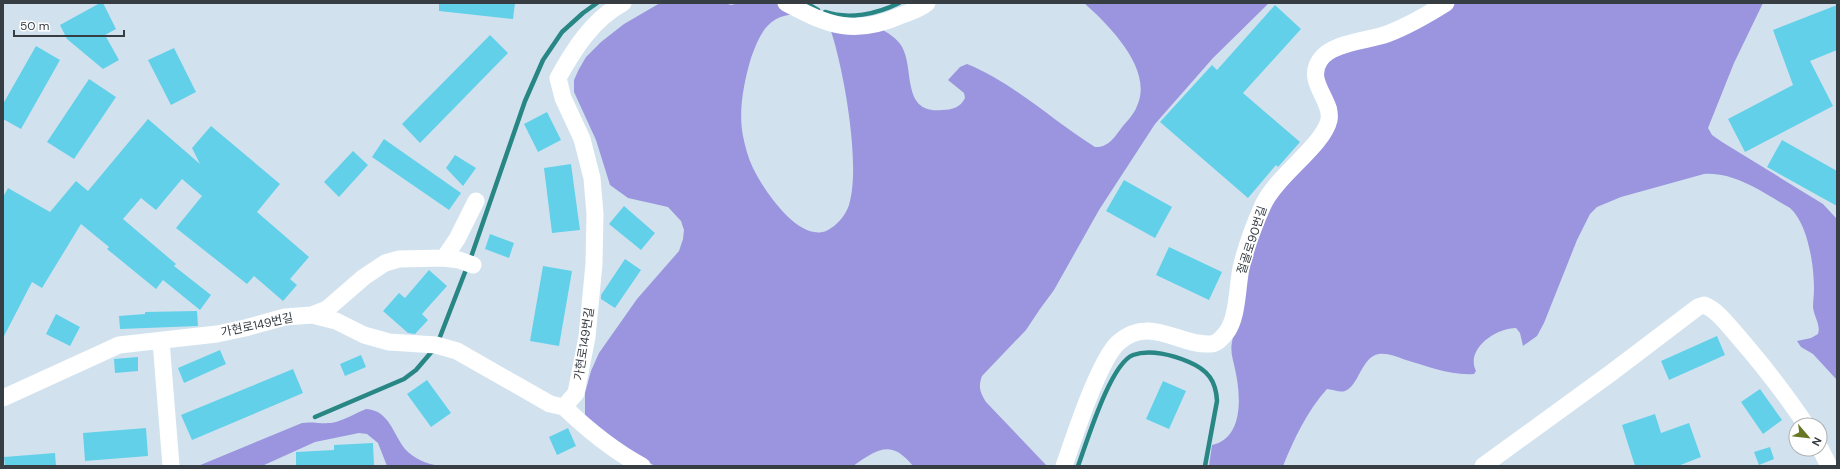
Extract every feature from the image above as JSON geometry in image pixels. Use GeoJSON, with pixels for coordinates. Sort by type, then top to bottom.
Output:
{"type":"FeatureCollection","features":[{"type":"Feature","properties":{"kind":"lane","name":"가현로149번길"},"geometry":{"type":"LineString","coordinates":[[3,398],[119,345],[161,341],[238,330],[285,317],[312,315],[336,322],[364,335],[389,342],[436,345],[457,351],[550,404],[564,407],[576,393],[587,337],[594,264],[595,214],[592,178],[582,139],[563,98],[558,78],[571,53],[589,30],[611,10],[623,3]]}},
{"type":"Feature","properties":{"kind":"lane"},"geometry":{"type":"LineString","coordinates":[[786,3],[815,18],[841,26],[870,27],[893,19],[926,3]]}},
{"type":"Feature","properties":{"kind":"lane","name":"절골로90번길"},"geometry":{"type":"LineString","coordinates":[[1064,466],[1095,383],[1107,357],[1119,342],[1131,334],[1146,331],[1157,331],[1196,343],[1211,345],[1220,341],[1228,330],[1233,317],[1241,268],[1268,194],[1315,142],[1328,124],[1330,114],[1318,86],[1315,72],[1320,61],[1328,52],[1346,44],[1385,35],[1413,23],[1446,3]]}},
{"type":"Feature","properties":{"kind":"lane"},"geometry":{"type":"LineString","coordinates":[[444,258],[458,239],[476,201]]}},
{"type":"Feature","properties":{"kind":"lane"},"geometry":{"type":"LineString","coordinates":[[312,315],[327,309],[364,277],[385,263],[399,259],[444,258],[459,260],[473,265]]}},
{"type":"Feature","properties":{"kind":"lane"},"geometry":{"type":"LineString","coordinates":[[1483,466],[1611,373],[1698,307],[1704,305],[1716,313],[1755,355],[1800,417]]}},
{"type":"Feature","properties":{"kind":"lane"},"geometry":{"type":"LineString","coordinates":[[161,341],[171,466]]}},
{"type":"Feature","properties":{"kind":"lane"},"geometry":{"type":"LineString","coordinates":[[564,407],[592,433],[614,450],[642,466]]}},
{"type":"Feature","properties":{"kind":"lane"},"geometry":{"type":"LineString","coordinates":[[1824,457],[1829,466]]}},
{"type":"Feature","properties":{"kind":"shaded area"},"geometry":{"type":"Polygon","coordinates":[[[660,3],[725,3],[731,5],[739,3],[786,3],[797,14],[779,18],[766,27],[762,33],[751,58],[746,77],[741,107],[741,117],[743,136],[750,160],[765,188],[783,212],[793,221],[804,229],[815,232],[830,229],[841,219],[849,206],[853,184],[852,140],[849,116],[841,69],[831,31],[879,29],[892,36],[900,43],[903,49],[915,98],[921,105],[929,109],[953,109],[961,104],[965,98],[964,93],[948,80],[960,67],[967,64],[1001,81],[1079,137],[1095,147],[1100,147],[1111,141],[1131,117],[1137,106],[1141,92],[1139,78],[1134,63],[1126,49],[1105,23],[1084,3],[1269,3],[1213,58],[1155,124],[1099,210],[1054,290],[1026,330],[982,376],[980,389],[986,402],[1047,466],[913,466],[898,452],[884,450],[877,451],[853,466],[655,466],[597,431],[585,416],[585,393],[591,371],[599,353],[637,299],[679,251],[684,230],[681,221],[668,207],[628,198],[610,185],[596,140],[574,92],[574,80],[586,57],[601,42],[624,24],[660,3]]]}},
{"type":"Feature","properties":{"kind":"shaded area"},"geometry":{"type":"Polygon","coordinates":[[[1456,3],[1763,3],[1734,63],[1708,128],[1712,135],[1722,142],[1823,204],[1836,218],[1837,380],[1813,354],[1801,347],[1797,341],[1811,338],[1818,334],[1819,331],[1813,307],[1814,279],[1809,246],[1806,234],[1796,215],[1790,208],[1738,180],[1716,174],[1704,174],[1621,197],[1597,207],[1590,214],[1577,240],[1544,323],[1537,336],[1523,346],[1520,333],[1516,328],[1508,329],[1492,336],[1484,341],[1475,355],[1474,363],[1476,371],[1474,374],[1457,374],[1448,372],[1389,355],[1379,354],[1373,356],[1368,360],[1354,384],[1350,388],[1345,391],[1327,389],[1313,407],[1302,426],[1283,466],[1209,466],[1212,445],[1222,441],[1230,434],[1235,425],[1238,414],[1239,403],[1237,379],[1231,346],[1244,277],[1269,206],[1337,118],[1337,107],[1320,76],[1329,60],[1430,19],[1456,3]]]}},
{"type":"Feature","properties":{"kind":"shaded area"},"geometry":{"type":"Polygon","coordinates":[[[366,409],[374,410],[385,418],[405,449],[412,456],[430,464],[440,466],[387,466],[378,443],[367,434],[359,433],[315,442],[262,466],[198,466],[302,423],[336,422],[366,409]]]}},
{"type":"Feature","properties":{"kind":"building"},"geometry":{"type":"Polygon","coordinates":[[[100,3],[103,3],[116,29],[105,35],[119,60],[103,69],[67,39],[60,25],[100,3]]]}},
{"type":"Feature","properties":{"kind":"building"},"geometry":{"type":"Polygon","coordinates":[[[439,3],[515,3],[513,19],[439,11],[439,3]]]}},
{"type":"Feature","properties":{"kind":"building"},"geometry":{"type":"Polygon","coordinates":[[[1275,5],[1301,29],[1243,93],[1300,142],[1278,167],[1276,165],[1248,198],[1160,122],[1212,65],[1217,70],[1275,5]]]}},
{"type":"Feature","properties":{"kind":"building"},"geometry":{"type":"Polygon","coordinates":[[[1837,5],[1837,50],[1810,61],[1833,106],[1745,152],[1728,119],[1793,85],[1773,30],[1837,5]]]}},
{"type":"Feature","properties":{"kind":"building"},"geometry":{"type":"Polygon","coordinates":[[[490,35],[508,53],[420,143],[402,124],[490,35]]]}},
{"type":"Feature","properties":{"kind":"building"},"geometry":{"type":"Polygon","coordinates":[[[36,46],[60,60],[21,129],[3,119],[3,104],[36,46]]]}},
{"type":"Feature","properties":{"kind":"building"},"geometry":{"type":"Polygon","coordinates":[[[174,48],[196,92],[171,105],[148,60],[174,48]]]}},
{"type":"Feature","properties":{"kind":"building"},"geometry":{"type":"Polygon","coordinates":[[[89,79],[116,97],[74,159],[47,142],[89,79]]]}},
{"type":"Feature","properties":{"kind":"building"},"geometry":{"type":"Polygon","coordinates":[[[547,112],[561,140],[538,152],[524,124],[547,112]]]}},
{"type":"Feature","properties":{"kind":"building"},"geometry":{"type":"Polygon","coordinates":[[[148,119],[200,164],[192,148],[211,126],[280,184],[257,212],[309,257],[290,279],[297,285],[283,301],[254,276],[247,284],[176,228],[202,196],[182,179],[156,210],[141,198],[123,219],[176,264],[174,266],[211,295],[200,310],[163,280],[156,289],[107,249],[109,247],[81,224],[42,288],[32,282],[3,338],[3,197],[8,188],[50,212],[76,181],[88,191],[148,119]]]}},
{"type":"Feature","properties":{"kind":"building"},"geometry":{"type":"Polygon","coordinates":[[[384,139],[461,193],[449,210],[372,157],[384,139]]]}},
{"type":"Feature","properties":{"kind":"building"},"geometry":{"type":"Polygon","coordinates":[[[1782,140],[1837,171],[1837,206],[1767,167],[1782,140]]]}},
{"type":"Feature","properties":{"kind":"building"},"geometry":{"type":"Polygon","coordinates":[[[353,151],[368,165],[339,197],[324,182],[353,151]]]}},
{"type":"Feature","properties":{"kind":"building"},"geometry":{"type":"Polygon","coordinates":[[[455,155],[476,168],[463,186],[446,168],[455,155]]]}},
{"type":"Feature","properties":{"kind":"building"},"geometry":{"type":"Polygon","coordinates":[[[571,164],[580,230],[552,233],[544,168],[571,164]]]}},
{"type":"Feature","properties":{"kind":"building"},"geometry":{"type":"Polygon","coordinates":[[[1124,180],[1172,207],[1155,238],[1106,211],[1124,180]]]}},
{"type":"Feature","properties":{"kind":"building"},"geometry":{"type":"Polygon","coordinates":[[[624,206],[655,233],[641,250],[609,224],[624,206]]]}},
{"type":"Feature","properties":{"kind":"building"},"geometry":{"type":"Polygon","coordinates":[[[490,234],[514,243],[509,258],[485,249],[490,234]]]}},
{"type":"Feature","properties":{"kind":"building"},"geometry":{"type":"Polygon","coordinates":[[[1169,247],[1222,272],[1209,300],[1156,275],[1169,247]]]}},
{"type":"Feature","properties":{"kind":"building"},"geometry":{"type":"Polygon","coordinates":[[[625,259],[641,270],[615,308],[601,299],[601,295],[625,259]]]}},
{"type":"Feature","properties":{"kind":"building"},"geometry":{"type":"Polygon","coordinates":[[[543,266],[572,271],[559,346],[530,341],[543,266]]]}},
{"type":"Feature","properties":{"kind":"building"},"geometry":{"type":"Polygon","coordinates":[[[429,270],[447,286],[422,314],[428,320],[415,334],[408,333],[383,311],[399,293],[405,298],[429,270]]]}},
{"type":"Feature","properties":{"kind":"building"},"geometry":{"type":"Polygon","coordinates":[[[197,311],[198,326],[120,329],[119,316],[145,314],[145,312],[197,311]]]}},
{"type":"Feature","properties":{"kind":"building"},"geometry":{"type":"Polygon","coordinates":[[[56,314],[80,327],[70,346],[46,334],[56,314]]]}},
{"type":"Feature","properties":{"kind":"building"},"geometry":{"type":"Polygon","coordinates":[[[1717,336],[1725,355],[1669,380],[1661,361],[1717,336]]]}},
{"type":"Feature","properties":{"kind":"building"},"geometry":{"type":"Polygon","coordinates":[[[220,350],[226,364],[184,383],[178,368],[220,350]]]}},
{"type":"Feature","properties":{"kind":"building"},"geometry":{"type":"Polygon","coordinates":[[[361,355],[366,367],[345,376],[340,364],[361,355]]]}},
{"type":"Feature","properties":{"kind":"building"},"geometry":{"type":"Polygon","coordinates":[[[138,357],[138,371],[115,373],[114,359],[138,357]]]}},
{"type":"Feature","properties":{"kind":"building"},"geometry":{"type":"Polygon","coordinates":[[[293,369],[303,393],[192,440],[181,415],[293,369]]]}},
{"type":"Feature","properties":{"kind":"building"},"geometry":{"type":"Polygon","coordinates":[[[427,380],[451,413],[431,427],[407,394],[427,380]]]}},
{"type":"Feature","properties":{"kind":"building"},"geometry":{"type":"Polygon","coordinates":[[[1163,381],[1186,391],[1169,429],[1146,419],[1163,381]]]}},
{"type":"Feature","properties":{"kind":"building"},"geometry":{"type":"Polygon","coordinates":[[[1760,389],[1782,420],[1763,434],[1741,402],[1760,389]]]}},
{"type":"Feature","properties":{"kind":"building"},"geometry":{"type":"Polygon","coordinates":[[[1655,414],[1661,433],[1689,423],[1701,457],[1678,466],[1635,466],[1622,425],[1655,414]]]}},
{"type":"Feature","properties":{"kind":"building"},"geometry":{"type":"Polygon","coordinates":[[[146,428],[148,456],[85,461],[83,433],[146,428]]]}},
{"type":"Feature","properties":{"kind":"building"},"geometry":{"type":"Polygon","coordinates":[[[568,428],[576,446],[557,455],[549,437],[568,428]]]}},
{"type":"Feature","properties":{"kind":"building"},"geometry":{"type":"Polygon","coordinates":[[[373,443],[374,466],[296,466],[296,452],[334,450],[334,445],[373,443]]]}},
{"type":"Feature","properties":{"kind":"building"},"geometry":{"type":"Polygon","coordinates":[[[1770,447],[1774,459],[1759,465],[1754,452],[1770,447]]]}},
{"type":"Feature","properties":{"kind":"building"},"geometry":{"type":"Polygon","coordinates":[[[55,453],[56,466],[5,466],[4,457],[55,453]]]}},
{"type":"Feature","properties":{"kind":"waterway"},"geometry":{"type":"LineString","coordinates":[[470,260],[525,101],[543,60],[562,32],[583,13],[597,3]]}},
{"type":"Feature","properties":{"kind":"waterway"},"geometry":{"type":"LineString","coordinates":[[806,3],[818,10]]}},
{"type":"Feature","properties":{"kind":"waterway"},"geometry":{"type":"LineString","coordinates":[[825,12],[844,16],[863,15],[882,10],[899,3]]}},
{"type":"Feature","properties":{"kind":"waterway"},"geometry":{"type":"LineString","coordinates":[[438,342],[467,267]]}},
{"type":"Feature","properties":{"kind":"waterway"},"geometry":{"type":"LineString","coordinates":[[315,417],[404,379],[416,370],[434,349]]}},
{"type":"Feature","properties":{"kind":"waterway"},"geometry":{"type":"LineString","coordinates":[[1078,466],[1100,405],[1116,373],[1124,361],[1133,355],[1140,353],[1169,355],[1189,362],[1196,365],[1206,373],[1213,382],[1217,401],[1205,466]]}}]}
